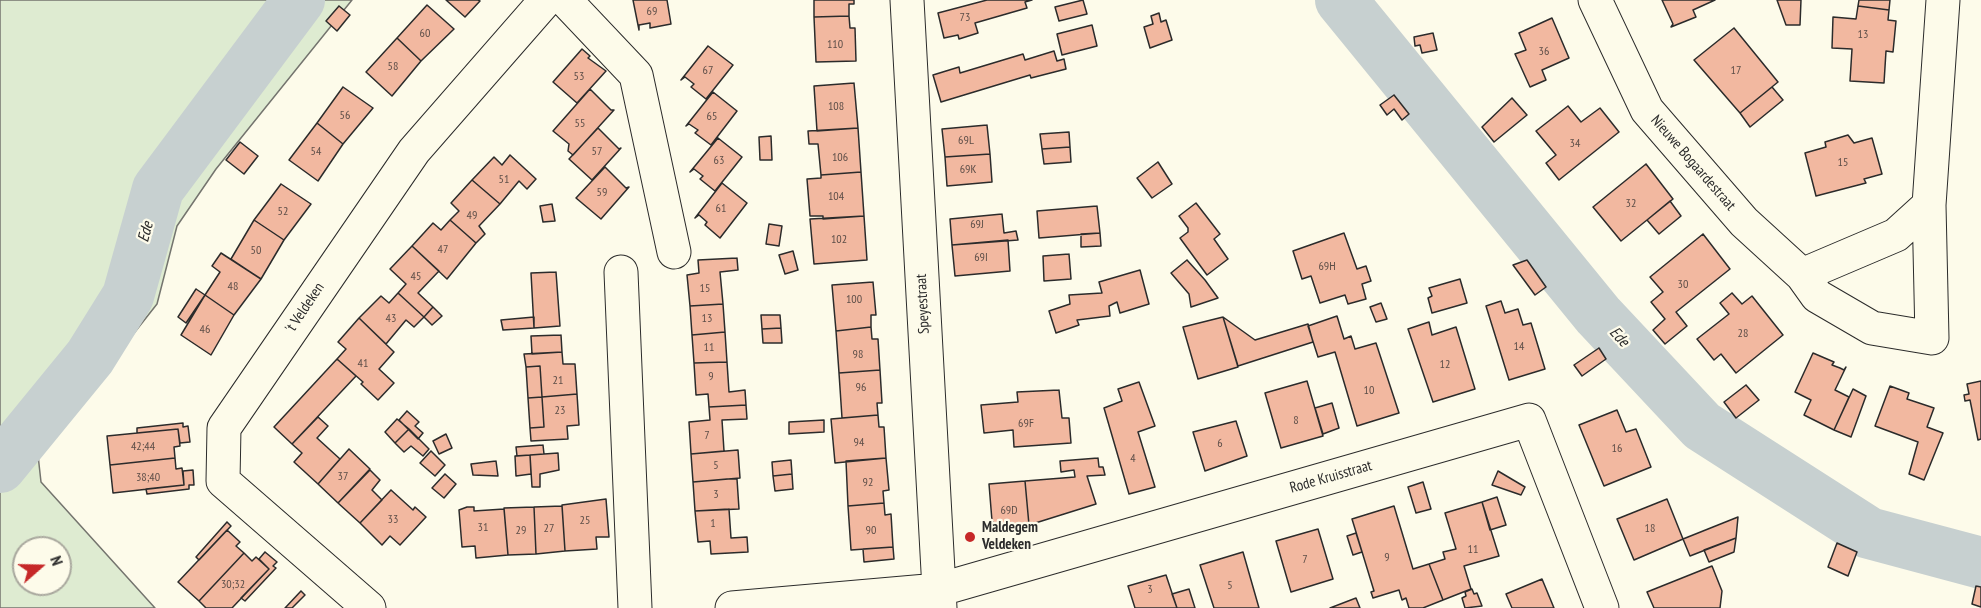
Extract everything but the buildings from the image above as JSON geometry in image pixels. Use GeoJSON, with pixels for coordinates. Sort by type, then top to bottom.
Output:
{"type":"FeatureCollection","features":[{"type":"Feature","properties":{"kind":"street","name":"'t Veldeken"},"geometry":{"type":"LineString","coordinates":[[369,608],[223,481],[224,428],[334,263],[414,151],[546,0]]}},
{"type":"Feature","properties":{"kind":"street"},"geometry":{"type":"LineString","coordinates":[[565,0],[636,75],[674,252]]}},
{"type":"Feature","properties":{"kind":"street","name":"Speyestraat"},"geometry":{"type":"LineString","coordinates":[[907,0],[939,599]]}},
{"type":"Feature","properties":{"kind":"street","name":"Nieuwe Bogaardestraat"},"geometry":{"type":"LineString","coordinates":[[1595,0],[1647,110],[1744,222],[1802,275],[1817,296],[1872,328],[1932,338],[1929,205],[1943,0]]}},
{"type":"Feature","properties":{"kind":"street"},"geometry":{"type":"LineString","coordinates":[[1802,275],[1896,235],[1929,205]]}},
{"type":"Feature","properties":{"kind":"street"},"geometry":{"type":"LineString","coordinates":[[621,272],[635,608]]}},
{"type":"Feature","properties":{"kind":"street","name":"Rode Kruisstraat"},"geometry":{"type":"LineString","coordinates":[[939,599],[1529,420],[1602,608]]}},
{"type":"Feature","properties":{"kind":"street"},"geometry":{"type":"LineString","coordinates":[[732,608],[939,599]]}},
{"type":"Feature","properties":{"kind":"green space"},"geometry":{"type":"Polygon","coordinates":[[[0,0],[352,0],[216,169],[177,226],[157,304],[38,455],[41,482],[155,608],[0,608],[0,0]]]}},
{"type":"Feature","properties":{"kind":"waterway","name":"Ede"},"geometry":{"type":"LineString","coordinates":[[0,467],[90,357],[128,296],[158,189],[299,0]]}},
{"type":"Feature","properties":{"kind":"waterway","name":"Ede"},"geometry":{"type":"LineString","coordinates":[[1341,0],[1598,315],[1702,426],[1869,533],[1981,563]]}},
{"type":"Feature","properties":{"kind":"place","name":"Maldegem Veldeken"},"geometry":{"type":"Point","coordinates":[970,537]}}]}
